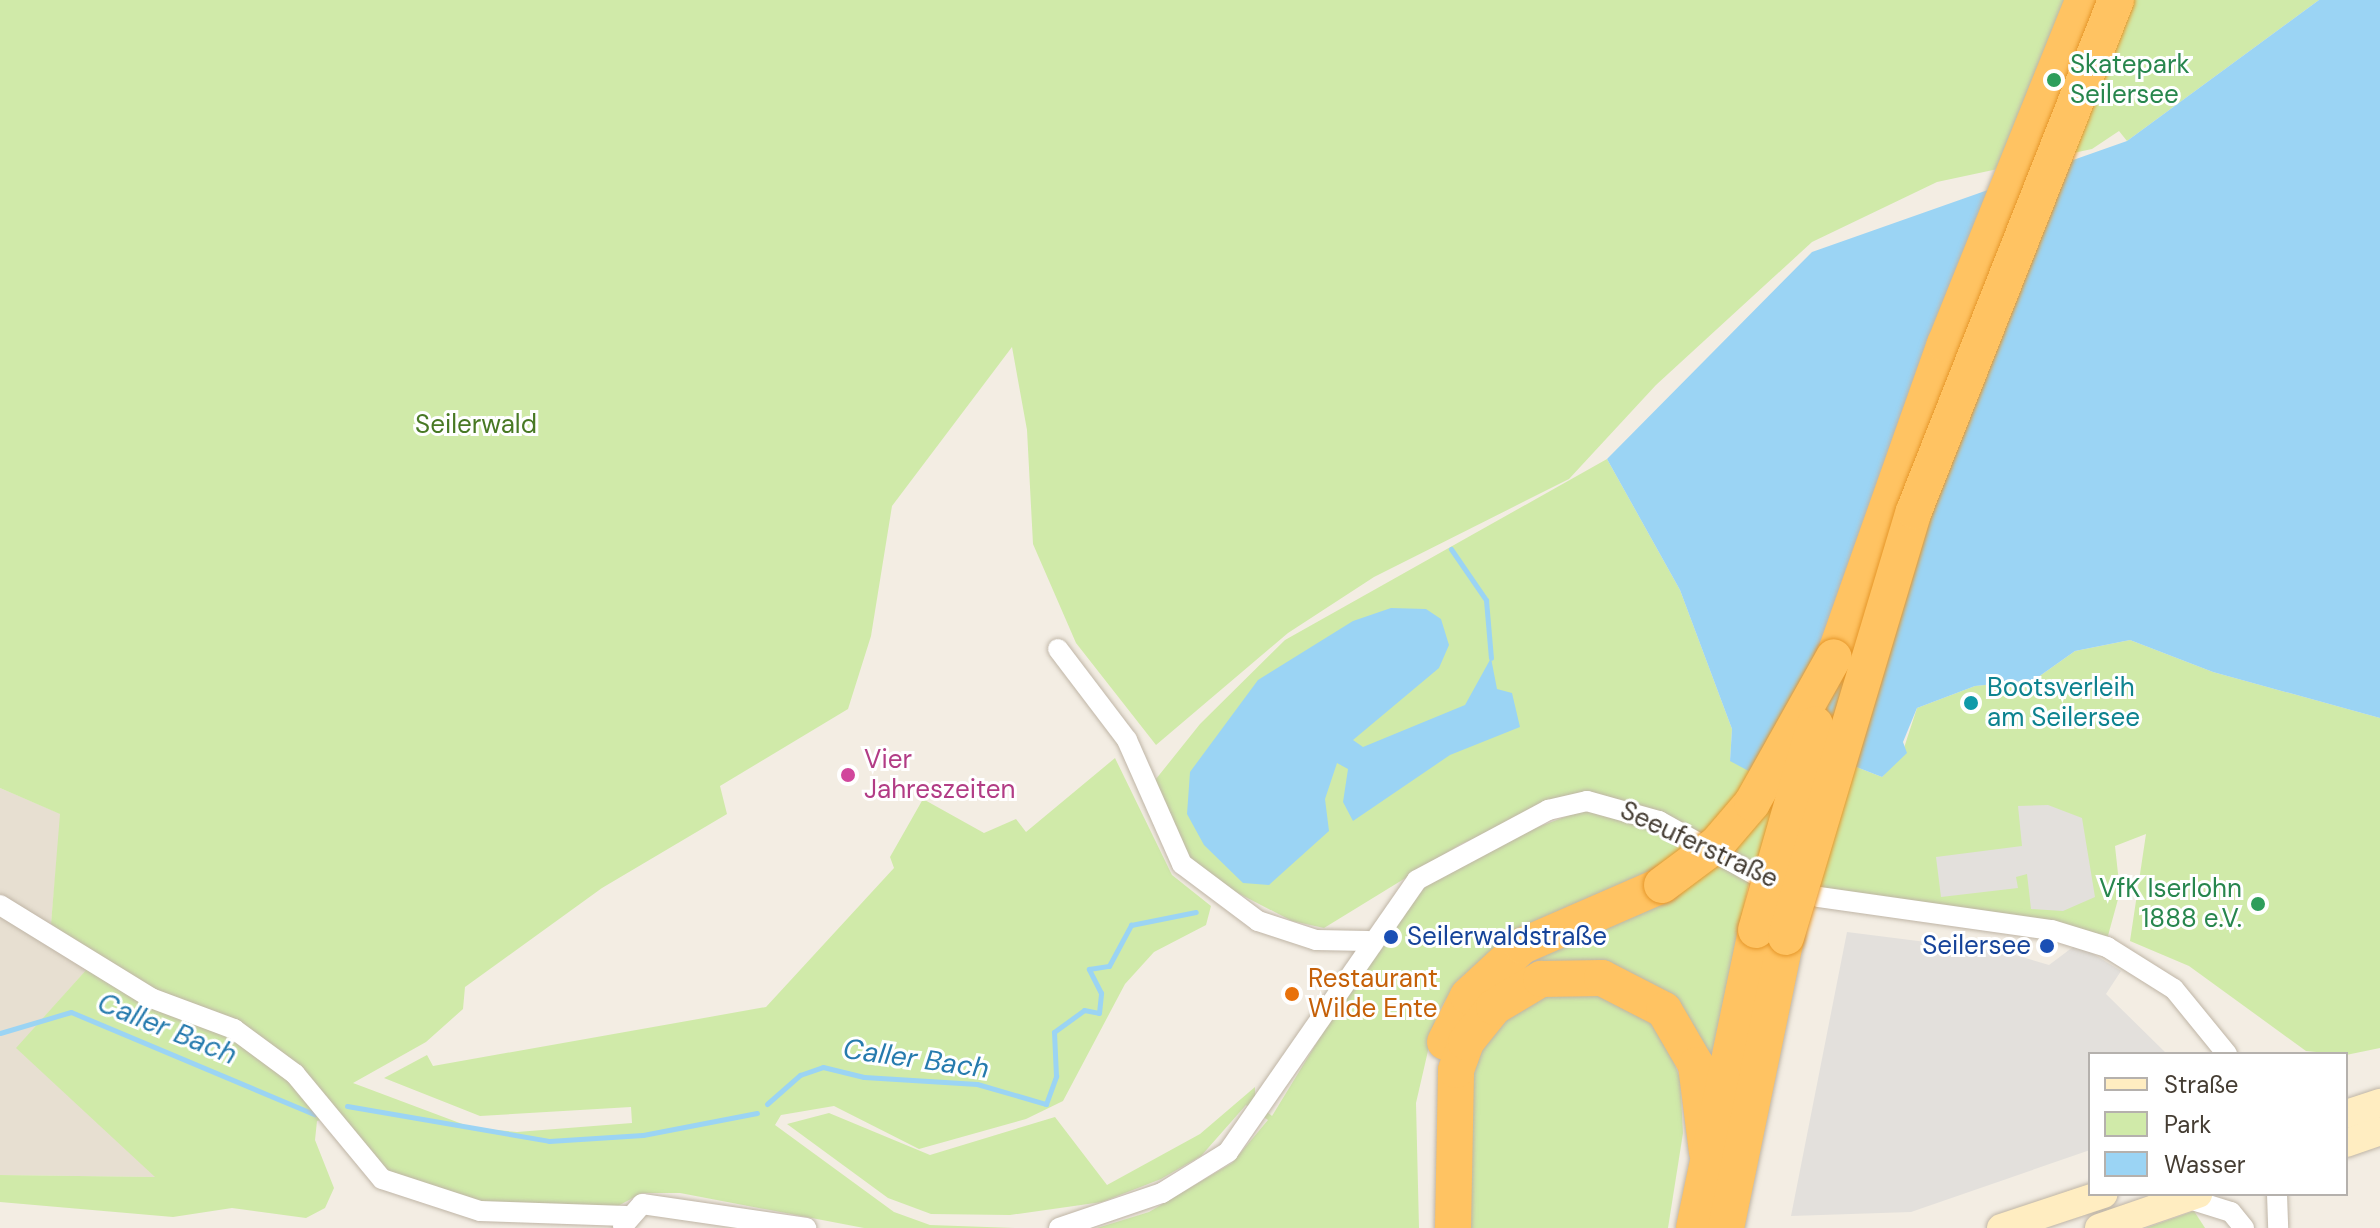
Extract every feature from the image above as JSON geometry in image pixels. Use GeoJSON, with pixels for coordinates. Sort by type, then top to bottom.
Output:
{"type":"FeatureCollection","features":[{"type":"Feature","properties":{"kind":"highway"},"geometry":{"type":"LineString","coordinates":[[1726,1228],[1771,934],[1834,657],[1945,344],[2083,0]]}},
{"type":"Feature","properties":{"kind":"highway"},"geometry":{"type":"LineString","coordinates":[[1694,1228],[1707,1152],[1771,934],[1914,511],[2116,0]]}},
{"type":"Feature","properties":{"kind":"highway"},"geometry":{"type":"LineString","coordinates":[[1431,1228],[1430,1105],[1448,1030],[1468,996],[1522,946],[1662,885],[1717,844],[1752,803],[1834,657]]}},
{"type":"Feature","properties":{"kind":"highway"},"geometry":{"type":"LineString","coordinates":[[1453,1228],[1456,1070],[1466,1042],[1494,1007],[1541,979],[1602,978],[1664,1010],[1696,1065],[1707,1152]]}},
{"type":"Feature","properties":{"kind":"main road"},"geometry":{"type":"LineString","coordinates":[[2348,1112],[2380,1103]]}},
{"type":"Feature","properties":{"kind":"main road"},"geometry":{"type":"LineString","coordinates":[[2348,1142],[2380,1131]]}},
{"type":"Feature","properties":{"kind":"main road"},"geometry":{"type":"LineString","coordinates":[[2001,1228],[2097,1196]]}},
{"type":"Feature","properties":{"kind":"main road"},"geometry":{"type":"LineString","coordinates":[[2099,1228],[2192,1196]]}},
{"type":"Feature","properties":{"kind":"street"},"geometry":{"type":"LineString","coordinates":[[1058,649],[1127,740],[1182,864],[1258,921],[1316,940],[1368,941]]}},
{"type":"Feature","properties":{"kind":"street","name":"Seeuferstraße"},"geometry":{"type":"LineString","coordinates":[[1059,1228],[1162,1193],[1228,1152],[1267,1105],[1368,941],[1417,880],[1548,810],[1606,803],[1659,821],[1761,878],[1819,897],[2052,930],[2107,947],[2174,989],[2225,1052]]}},
{"type":"Feature","properties":{"kind":"street"},"geometry":{"type":"LineString","coordinates":[[0,905],[151,998],[234,1029],[295,1074],[382,1179],[480,1211],[624,1222],[642,1204],[806,1228]]}},
{"type":"Feature","properties":{"kind":"street"},"geometry":{"type":"LineString","coordinates":[[2192,1196],[2231,1212],[2244,1228]]}},
{"type":"Feature","properties":{"kind":"street"},"geometry":{"type":"LineString","coordinates":[[2277,1196],[2278,1228]]}},
{"type":"Feature","properties":{"kind":"shaded area"},"geometry":{"type":"Polygon","coordinates":[[[0,788],[61,814],[51,924],[96,959],[17,1048],[156,1177],[0,1175],[0,788]]]}},
{"type":"Feature","properties":{"kind":"shaded area"},"geometry":{"type":"Polygon","coordinates":[[[2048,805],[2082,818],[2095,897],[2063,911],[2031,909],[2027,874],[2016,877],[2018,888],[1941,897],[1936,857],[2022,846],[2018,806],[2048,805]]]}},
{"type":"Feature","properties":{"kind":"shaded area"},"geometry":{"type":"Polygon","coordinates":[[[1847,932],[2005,952],[2049,965],[2077,944],[2121,971],[2106,994],[2165,1052],[2088,1052],[2088,1151],[1911,1212],[1791,1216],[1847,932]]]}},
{"type":"Feature","properties":{"kind":"green space","name":"Seilerwald"},"geometry":{"type":"Polygon","coordinates":[[[0,0],[2319,0],[2127,141],[2119,131],[2092,149],[1937,182],[1812,242],[1656,385],[1569,479],[1374,577],[1288,633],[1156,745],[1076,643],[1033,544],[1027,430],[1012,347],[892,506],[871,636],[848,709],[720,786],[727,814],[602,888],[465,987],[463,1009],[426,1042],[353,1083],[473,1128],[517,1132],[632,1123],[631,1107],[480,1116],[384,1078],[427,1055],[433,1066],[766,1007],[894,868],[890,857],[923,799],[984,833],[1016,819],[1026,832],[1115,758],[1172,875],[1211,906],[1206,925],[1154,952],[1125,984],[1063,1101],[1026,1119],[919,1149],[834,1106],[781,1115],[775,1125],[894,1212],[930,1225],[1015,1228],[864,1228],[680,1193],[642,1193],[616,1207],[482,1205],[388,1174],[338,1115],[317,1121],[315,1140],[334,1188],[325,1208],[306,1218],[232,1208],[173,1217],[0,1202],[0,1175],[155,1177],[16,1048],[96,959],[51,924],[60,814],[0,788],[0,0]]]}},
{"type":"Feature","properties":{"kind":"green space"},"geometry":{"type":"Polygon","coordinates":[[[1607,459],[1680,590],[1732,729],[1730,761],[1841,761],[1882,777],[1902,754],[1917,708],[1975,686],[2034,680],[2075,651],[2130,640],[2213,672],[2380,718],[2380,1048],[2348,1055],[2348,1052],[2306,1051],[2189,966],[2130,941],[2146,834],[2115,846],[2120,892],[2106,943],[1859,903],[1765,876],[1661,818],[1550,805],[1461,844],[1324,928],[1292,921],[1182,864],[1148,789],[1200,724],[1285,640],[1607,459]]]}},
{"type":"Feature","properties":{"kind":"green space"},"geometry":{"type":"Polygon","coordinates":[[[1586,809],[1652,826],[1686,848],[1635,883],[1495,948],[1457,981],[1436,1016],[1416,1103],[1419,1228],[1097,1228],[1149,1212],[1232,1163],[1268,1120],[1246,1105],[1201,1156],[1161,1179],[1102,1202],[1010,1215],[931,1214],[888,1198],[787,1124],[829,1113],[930,1155],[1055,1117],[1107,1185],[1200,1134],[1255,1087],[1255,1102],[1272,1116],[1371,954],[1425,887],[1490,845],[1586,809]]]}},
{"type":"Feature","properties":{"kind":"green space"},"geometry":{"type":"Polygon","coordinates":[[[1713,859],[1750,878],[1704,1089],[1614,975],[1499,971],[1713,859]]]}},
{"type":"Feature","properties":{"kind":"green space"},"geometry":{"type":"Polygon","coordinates":[[[1598,992],[1632,1003],[1662,1032],[1680,1078],[1683,1133],[1668,1228],[1464,1228],[1464,1077],[1478,1042],[1523,998],[1598,992]]]}},
{"type":"Feature","properties":{"kind":"green space"},"geometry":{"type":"Polygon","coordinates":[[[2194,1211],[2205,1228],[2146,1228],[2194,1211]]]}},
{"type":"Feature","properties":{"kind":"water"},"geometry":{"type":"Polygon","coordinates":[[[2319,0],[2380,0],[2380,718],[2213,672],[2130,640],[2075,651],[2034,680],[1975,686],[1917,708],[1903,742],[1907,753],[1882,777],[1841,761],[1784,790],[1730,761],[1732,729],[1680,590],[1607,459],[1812,252],[2127,141],[2319,0]]]}},
{"type":"Feature","properties":{"kind":"water"},"geometry":{"type":"Polygon","coordinates":[[[1391,608],[1426,609],[1441,619],[1449,645],[1439,668],[1353,740],[1363,747],[1465,705],[1491,658],[1497,689],[1512,693],[1520,727],[1450,755],[1353,821],[1343,802],[1348,769],[1337,763],[1325,799],[1329,831],[1269,885],[1243,883],[1204,845],[1187,814],[1190,772],[1258,680],[1353,621],[1391,608]]]}},
{"type":"Feature","properties":{"kind":"waterway","name":"Caller Bach"},"geometry":{"type":"LineString","coordinates":[[1451,549],[1486,600],[1491,658]]}},
{"type":"Feature","properties":{"kind":"waterway","name":"Caller Bach"},"geometry":{"type":"LineString","coordinates":[[767,1104],[800,1075],[823,1067],[864,1077],[977,1084],[1046,1104],[1056,1076],[1054,1032],[1084,1010],[1099,1013],[1101,993],[1089,969],[1109,966],[1131,925],[1196,912]]}},
{"type":"Feature","properties":{"kind":"waterway","name":"Caller Bach"},"geometry":{"type":"LineString","coordinates":[[0,1033],[71,1012],[314,1114]]}},
{"type":"Feature","properties":{"kind":"waterway","name":"Caller Bach"},"geometry":{"type":"LineString","coordinates":[[347,1106],[549,1141],[643,1135],[757,1113]]}},
{"type":"Feature","properties":{"kind":"place","name":"Skatepark Seilersee"},"geometry":{"type":"Point","coordinates":[2054,80]}},
{"type":"Feature","properties":{"kind":"place","name":"Bootsverleih am Seilersee"},"geometry":{"type":"Point","coordinates":[1971,703]}},
{"type":"Feature","properties":{"kind":"place","name":"Vier Jahreszeiten"},"geometry":{"type":"Point","coordinates":[848,775]}},
{"type":"Feature","properties":{"kind":"place","name":"VfK Iserlohn 1888 e.V."},"geometry":{"type":"Point","coordinates":[2258,904]}},
{"type":"Feature","properties":{"kind":"place","name":"Seilerwaldstraße"},"geometry":{"type":"Point","coordinates":[1391,937]}},
{"type":"Feature","properties":{"kind":"place","name":"Seilersee"},"geometry":{"type":"Point","coordinates":[2047,946]}},
{"type":"Feature","properties":{"kind":"place","name":"Restaurant Wilde Ente"},"geometry":{"type":"Point","coordinates":[1292,994]}}]}
